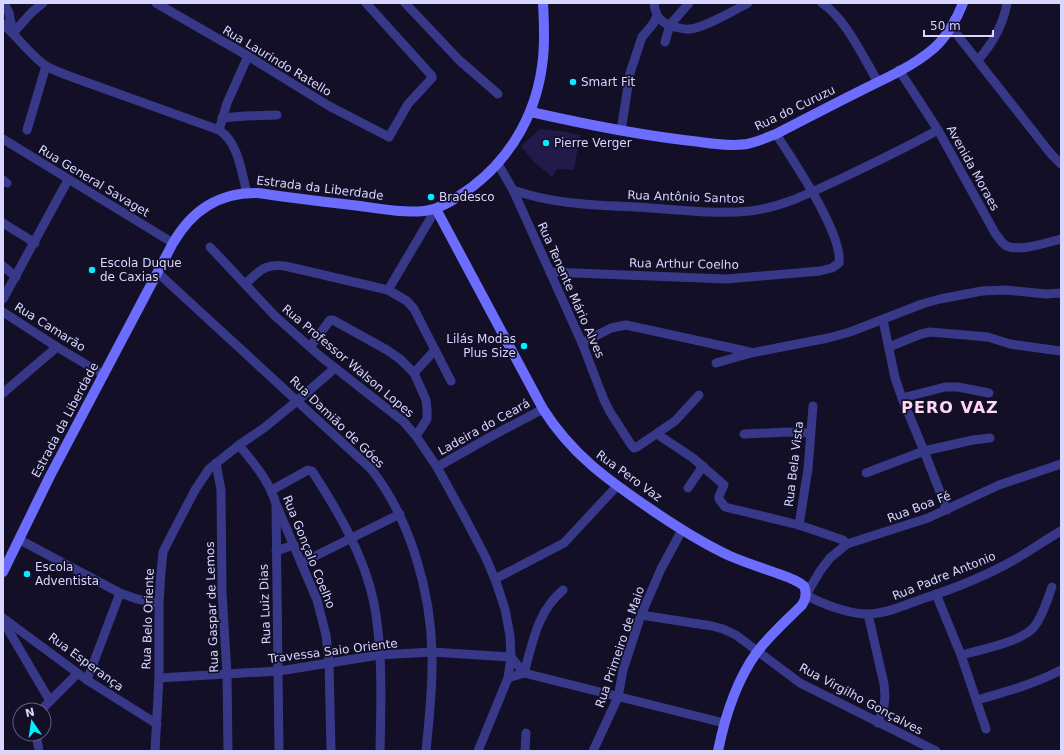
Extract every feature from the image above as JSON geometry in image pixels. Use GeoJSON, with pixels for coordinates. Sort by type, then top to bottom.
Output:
{"type":"FeatureCollection","features":[{"type":"Feature","properties":{"kind":"main road","name":"Estrada da Liberdade"},"geometry":{"type":"LineString","coordinates":[[3,572],[50,476],[174,243],[187,222],[206,206],[225,198],[247,193],[258,193],[398,211],[424,211],[436,209],[448,203],[487,176],[498,164],[524,128],[538,92],[542,68],[544,40],[543,3]]}},
{"type":"Feature","properties":{"kind":"main road","name":"Rua do Curuzu"},"geometry":{"type":"LineString","coordinates":[[530,112],[604,128],[677,139],[731,144],[746,144],[758,141],[776,134],[878,82],[933,49],[951,26],[963,3]]}},
{"type":"Feature","properties":{"kind":"main road","name":"Rua Pero Vaz"},"geometry":{"type":"LineString","coordinates":[[436,209],[543,409],[555,428],[591,466],[617,486],[682,530],[732,557],[800,583],[804,586],[806,595]]}},
{"type":"Feature","properties":{"kind":"main road"},"geometry":{"type":"LineString","coordinates":[[718,751],[724,724],[736,689],[746,670],[758,651],[802,605],[805,601],[806,595]]}},
{"type":"Feature","properties":{"kind":"street"},"geometry":{"type":"LineString","coordinates":[[4,3],[10,13],[14,33]]}},
{"type":"Feature","properties":{"kind":"street"},"geometry":{"type":"LineString","coordinates":[[14,33],[32,12],[43,3]]}},
{"type":"Feature","properties":{"kind":"street","name":"Rua Laurindo Ratello"},"geometry":{"type":"LineString","coordinates":[[156,3],[248,56],[329,106],[387,137],[390,135],[408,104],[432,78],[432,74],[366,3]]}},
{"type":"Feature","properties":{"kind":"street"},"geometry":{"type":"LineString","coordinates":[[405,3],[459,60],[498,94]]}},
{"type":"Feature","properties":{"kind":"street"},"geometry":{"type":"LineString","coordinates":[[621,131],[630,73],[642,37],[655,20],[654,3]]}},
{"type":"Feature","properties":{"kind":"street"},"geometry":{"type":"LineString","coordinates":[[665,42],[670,25],[689,3]]}},
{"type":"Feature","properties":{"kind":"street"},"geometry":{"type":"LineString","coordinates":[[655,20],[689,30],[748,3]]}},
{"type":"Feature","properties":{"kind":"street"},"geometry":{"type":"LineString","coordinates":[[822,3],[831,9],[841,21],[878,82]]}},
{"type":"Feature","properties":{"kind":"street"},"geometry":{"type":"LineString","coordinates":[[978,60],[990,46],[999,30],[1005,14],[1007,3]]}},
{"type":"Feature","properties":{"kind":"street"},"geometry":{"type":"LineString","coordinates":[[3,24],[14,33],[35,57],[46,66],[69,76],[219,130],[228,137],[234,148],[247,193]]}},
{"type":"Feature","properties":{"kind":"street"},"geometry":{"type":"LineString","coordinates":[[951,26],[1051,154],[1061,164]]}},
{"type":"Feature","properties":{"kind":"street"},"geometry":{"type":"LineString","coordinates":[[219,130],[236,81],[248,56]]}},
{"type":"Feature","properties":{"kind":"street"},"geometry":{"type":"LineString","coordinates":[[27,130],[46,66]]}},
{"type":"Feature","properties":{"kind":"street","name":"Avenida Moraes"},"geometry":{"type":"LineString","coordinates":[[899,70],[938,130],[996,233],[1006,246],[1021,248],[1061,239]]}},
{"type":"Feature","properties":{"kind":"street"},"geometry":{"type":"LineString","coordinates":[[222,118],[277,115]]}},
{"type":"Feature","properties":{"kind":"street","name":"Rua Antônio Santos"},"geometry":{"type":"LineString","coordinates":[[513,190],[542,199],[607,206],[711,212],[749,211],[770,207],[812,192],[878,161],[938,130]]}},
{"type":"Feature","properties":{"kind":"street"},"geometry":{"type":"LineString","coordinates":[[776,134],[812,192]]}},
{"type":"Feature","properties":{"kind":"street","name":"Rua General Savaget"},"geometry":{"type":"LineString","coordinates":[[3,139],[68,180],[174,243]]}},
{"type":"Feature","properties":{"kind":"street","name":"Rua Tenente Mário Alves"},"geometry":{"type":"LineString","coordinates":[[498,164],[513,190],[582,343],[604,400],[619,426],[634,448],[657,434]]}},
{"type":"Feature","properties":{"kind":"street"},"geometry":{"type":"LineString","coordinates":[[3,299],[35,243],[68,180]]}},
{"type":"Feature","properties":{"kind":"street","name":"Rua Arthur Coelho"},"geometry":{"type":"LineString","coordinates":[[550,272],[726,278],[820,271],[832,268],[838,263],[838,250],[828,222],[812,192]]}},
{"type":"Feature","properties":{"kind":"street"},"geometry":{"type":"LineString","coordinates":[[388,290],[436,209]]}},
{"type":"Feature","properties":{"kind":"street"},"geometry":{"type":"LineString","coordinates":[[3,223],[35,243]]}},
{"type":"Feature","properties":{"kind":"street","name":"Rua Professor Walson Lopes"},"geometry":{"type":"LineString","coordinates":[[210,247],[275,316],[335,368],[404,422],[416,436],[437,467],[486,558],[505,609],[510,636],[511,657],[508,678],[478,751]]}},
{"type":"Feature","properties":{"kind":"street"},"geometry":{"type":"LineString","coordinates":[[245,284],[259,271],[267,266],[275,264],[388,290],[407,301],[414,309],[451,381]]}},
{"type":"Feature","properties":{"kind":"street"},"geometry":{"type":"LineString","coordinates":[[3,266],[16,276]]}},
{"type":"Feature","properties":{"kind":"street","name":"Rua Damião de Góes"},"geometry":{"type":"LineString","coordinates":[[158,273],[371,469],[400,514],[416,561],[423,588],[429,622],[432,652],[431,701],[426,751]]}},
{"type":"Feature","properties":{"kind":"street"},"geometry":{"type":"LineString","coordinates":[[716,363],[751,352],[828,338],[850,332],[922,304],[940,299],[982,291],[1005,290],[1046,294],[1061,293]]}},
{"type":"Feature","properties":{"kind":"street","name":"Rua Camarão"},"geometry":{"type":"LineString","coordinates":[[3,313],[104,375]]}},
{"type":"Feature","properties":{"kind":"street"},"geometry":{"type":"LineString","coordinates":[[310,347],[328,322],[333,320],[387,350],[400,359],[414,373],[426,400],[427,419],[416,436]]}},
{"type":"Feature","properties":{"kind":"street"},"geometry":{"type":"LineString","coordinates":[[884,320],[895,378],[948,510]]}},
{"type":"Feature","properties":{"kind":"street"},"geometry":{"type":"LineString","coordinates":[[582,343],[611,328],[626,326],[751,352]]}},
{"type":"Feature","properties":{"kind":"street"},"geometry":{"type":"LineString","coordinates":[[889,346],[930,332],[988,337],[1010,344],[1060,351]]}},
{"type":"Feature","properties":{"kind":"street"},"geometry":{"type":"LineString","coordinates":[[3,393],[57,347]]}},
{"type":"Feature","properties":{"kind":"street"},"geometry":{"type":"LineString","coordinates":[[414,373],[435,350]]}},
{"type":"Feature","properties":{"kind":"street","name":"Rua Belo Oriente"},"geometry":{"type":"LineString","coordinates":[[155,751],[159,678],[160,572],[163,552],[195,490],[204,476],[216,463],[298,401],[335,368]]}},
{"type":"Feature","properties":{"kind":"street"},"geometry":{"type":"LineString","coordinates":[[902,398],[945,387],[958,387],[988,393]]}},
{"type":"Feature","properties":{"kind":"street"},"geometry":{"type":"LineString","coordinates":[[698,395],[675,421],[657,434],[693,458],[724,485],[719,499],[725,507],[799,525],[843,540],[847,544]]}},
{"type":"Feature","properties":{"kind":"street","name":"Rua Bela Vista"},"geometry":{"type":"LineString","coordinates":[[799,525],[808,469],[813,406]]}},
{"type":"Feature","properties":{"kind":"street","name":"Ladeira do Ceará"},"geometry":{"type":"LineString","coordinates":[[437,467],[543,409]]}},
{"type":"Feature","properties":{"kind":"street"},"geometry":{"type":"LineString","coordinates":[[744,434],[788,432],[810,433]]}},
{"type":"Feature","properties":{"kind":"street"},"geometry":{"type":"LineString","coordinates":[[866,473],[924,451],[973,440],[990,438]]}},
{"type":"Feature","properties":{"kind":"street","name":"Rua Gonçalo Coelho"},"geometry":{"type":"LineString","coordinates":[[239,445],[259,470],[272,490],[276,504],[317,600],[326,635],[329,662],[331,751]]}},
{"type":"Feature","properties":{"kind":"street","name":"Rua Gaspar de Lemos"},"geometry":{"type":"LineString","coordinates":[[216,463],[221,490],[222,592],[227,674],[228,751]]}},
{"type":"Feature","properties":{"kind":"street","name":"Rua Boa Fé"},"geometry":{"type":"LineString","coordinates":[[806,595],[820,571],[830,558],[847,544],[902,527],[948,510],[999,485],[1061,464]]}},
{"type":"Feature","properties":{"kind":"street"},"geometry":{"type":"LineString","coordinates":[[688,488],[703,466]]}},
{"type":"Feature","properties":{"kind":"street"},"geometry":{"type":"LineString","coordinates":[[272,490],[308,470],[312,471],[351,537],[359,555],[373,602],[379,655],[381,696],[380,751]]}},
{"type":"Feature","properties":{"kind":"street"},"geometry":{"type":"LineString","coordinates":[[495,579],[564,543],[617,486]]}},
{"type":"Feature","properties":{"kind":"street","name":"Rua Luiz Dias"},"geometry":{"type":"LineString","coordinates":[[276,504],[279,671],[278,751]]}},
{"type":"Feature","properties":{"kind":"street"},"geometry":{"type":"LineString","coordinates":[[301,563],[400,514]]}},
{"type":"Feature","properties":{"kind":"street","name":"Rua Primeiro de Maio"},"geometry":{"type":"LineString","coordinates":[[593,751],[618,697],[622,670],[642,616],[661,569],[682,530]]}},
{"type":"Feature","properties":{"kind":"street","name":"Rua Padre Antonio"},"geometry":{"type":"LineString","coordinates":[[806,595],[819,602],[868,614],[903,606],[995,570],[1061,531]]}},
{"type":"Feature","properties":{"kind":"street"},"geometry":{"type":"LineString","coordinates":[[20,540],[120,593],[142,600],[159,603]]}},
{"type":"Feature","properties":{"kind":"street"},"geometry":{"type":"LineString","coordinates":[[276,551],[294,546]]}},
{"type":"Feature","properties":{"kind":"street"},"geometry":{"type":"LineString","coordinates":[[960,655],[1016,639],[1026,634],[1035,626],[1052,588]]}},
{"type":"Feature","properties":{"kind":"street"},"geometry":{"type":"LineString","coordinates":[[524,673],[537,626],[542,615],[548,605],[563,590]]}},
{"type":"Feature","properties":{"kind":"street"},"geometry":{"type":"LineString","coordinates":[[86,680],[120,593]]}},
{"type":"Feature","properties":{"kind":"street"},"geometry":{"type":"LineString","coordinates":[[936,594],[960,655],[986,729]]}},
{"type":"Feature","properties":{"kind":"street"},"geometry":{"type":"LineString","coordinates":[[868,614],[884,684],[884,706],[878,722]]}},
{"type":"Feature","properties":{"kind":"street","name":"Rua Virgilho Gonçalves"},"geometry":{"type":"LineString","coordinates":[[642,616],[723,629],[736,635],[800,683],[936,751]]}},
{"type":"Feature","properties":{"kind":"street","name":"Rua Esperança"},"geometry":{"type":"LineString","coordinates":[[3,618],[77,674],[157,724]]}},
{"type":"Feature","properties":{"kind":"street"},"geometry":{"type":"LineString","coordinates":[[3,621],[50,701],[77,674]]}},
{"type":"Feature","properties":{"kind":"street","name":"Travessa Saio Oriente"},"geometry":{"type":"LineString","coordinates":[[159,678],[279,671],[379,655],[432,652],[511,657]]}},
{"type":"Feature","properties":{"kind":"street"},"geometry":{"type":"LineString","coordinates":[[511,657],[524,673]]}},
{"type":"Feature","properties":{"kind":"street"},"geometry":{"type":"LineString","coordinates":[[976,700],[1020,687],[1061,670]]}},
{"type":"Feature","properties":{"kind":"street"},"geometry":{"type":"LineString","coordinates":[[508,678],[524,673],[724,724]]}},
{"type":"Feature","properties":{"kind":"street"},"geometry":{"type":"LineString","coordinates":[[525,751],[526,733]]}},
{"type":"Feature","properties":{"kind":"building"},"geometry":{"type":"Polygon","coordinates":[[[540,129],[580,135],[574,170],[557,169],[552,177],[534,162],[521,146],[540,129]]]}},
{"type":"Feature","properties":{"kind":"place","name":"Smart Fit"},"geometry":{"type":"Point","coordinates":[573,82]}},
{"type":"Feature","properties":{"kind":"place","name":"Pierre Verger"},"geometry":{"type":"Point","coordinates":[546,143]}},
{"type":"Feature","properties":{"kind":"place","name":"Bradesco"},"geometry":{"type":"Point","coordinates":[431,197]}},
{"type":"Feature","properties":{"kind":"place","name":"Escola Duque de Caxias"},"geometry":{"type":"Point","coordinates":[92,270]}},
{"type":"Feature","properties":{"kind":"place","name":"Lilás Modas Plus Size"},"geometry":{"type":"Point","coordinates":[524,346]}},
{"type":"Feature","properties":{"kind":"place","name":"Escola Adventista"},"geometry":{"type":"Point","coordinates":[27,574]}},
{"type":"Feature","properties":{"kind":"district","name":"PERO VAZ"},"geometry":{"type":"Point","coordinates":[950,407]}}]}
